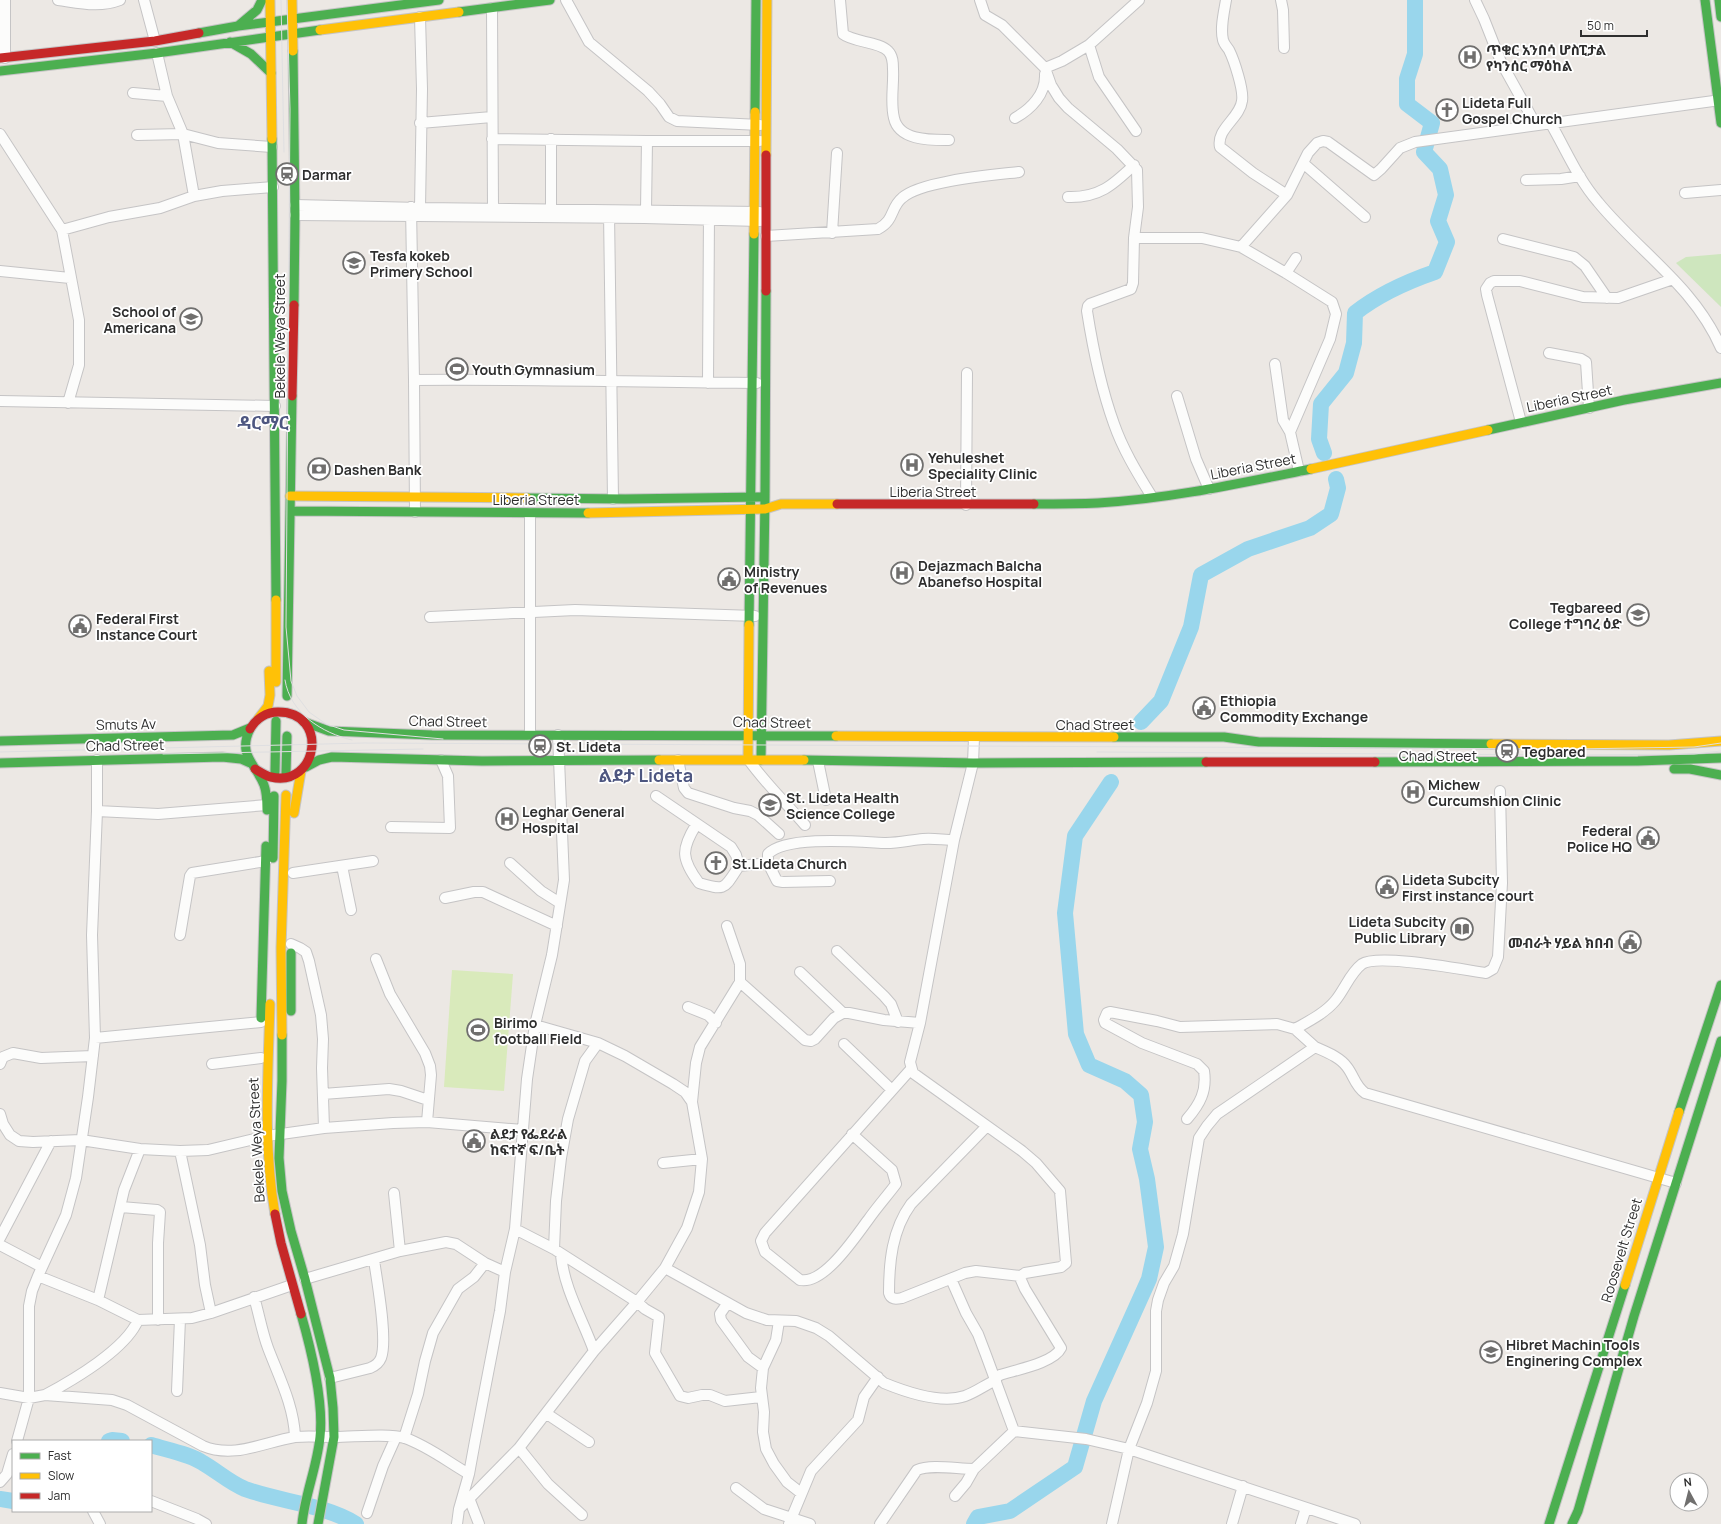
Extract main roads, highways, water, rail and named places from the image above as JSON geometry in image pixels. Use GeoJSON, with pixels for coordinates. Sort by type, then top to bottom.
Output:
{"type":"FeatureCollection","features":[{"type":"Feature","properties":{"kind":"main road"},"geometry":{"type":"LineString","coordinates":[[238,26],[257,10],[262,0]]}},
{"type":"Feature","properties":{"kind":"main road","name":"Bekele Weya Street"},"geometry":{"type":"LineString","coordinates":[[270,0],[276,432],[276,696]]}},
{"type":"Feature","properties":{"kind":"main road","name":"Bekele Weya Street"},"geometry":{"type":"LineString","coordinates":[[292,0],[295,210],[290,524],[293,700],[301,720]]}},
{"type":"Feature","properties":{"kind":"main road"},"geometry":{"type":"LineString","coordinates":[[3,58],[155,40],[238,26],[439,0]]}},
{"type":"Feature","properties":{"kind":"main road"},"geometry":{"type":"LineString","coordinates":[[0,70],[157,53],[293,33],[420,18],[550,0]]}},
{"type":"Feature","properties":{"kind":"main road"},"geometry":{"type":"LineString","coordinates":[[252,766],[267,777],[279,779],[289,778],[319,760],[332,757],[441,760],[678,760],[751,764],[748,735],[752,510],[756,0]]}},
{"type":"Feature","properties":{"kind":"main road"},"geometry":{"type":"LineString","coordinates":[[762,735],[765,509],[767,0]]}},
{"type":"Feature","properties":{"kind":"main road"},"geometry":{"type":"LineString","coordinates":[[1705,0],[1720,100],[1721,123]]}},
{"type":"Feature","properties":{"kind":"main road"},"geometry":{"type":"LineString","coordinates":[[1719,0],[1721,16]]}},
{"type":"Feature","properties":{"kind":"main road"},"geometry":{"type":"LineString","coordinates":[[230,42],[251,54],[271,73]]}},
{"type":"Feature","properties":{"kind":"main road","name":"Liberia Street"},"geometry":{"type":"LineString","coordinates":[[290,512],[625,513],[752,510],[765,509],[781,504],[966,505],[1098,503],[1209,489],[1299,471],[1624,400],[1721,383]]}},
{"type":"Feature","properties":{"kind":"main road"},"geometry":{"type":"LineString","coordinates":[[267,1083],[261,1058],[260,985],[267,804],[264,784],[247,756],[245,744],[250,728],[268,706],[270,695],[268,645],[269,521],[271,453],[276,432]]}},
{"type":"Feature","properties":{"kind":"main road","name":"Liberia Street"},"geometry":{"type":"LineString","coordinates":[[290,496],[560,499],[752,497],[765,498],[781,504]]}},
{"type":"Feature","properties":{"kind":"main road"},"geometry":{"type":"LineString","coordinates":[[560,499],[561,513]]}},
{"type":"Feature","properties":{"kind":"main road"},"geometry":{"type":"LineString","coordinates":[[258,719],[268,714],[281,712],[301,720],[310,732],[313,744],[312,755],[304,769],[295,801],[293,877]]}},
{"type":"Feature","properties":{"kind":"main road","name":"Chad Street"},"geometry":{"type":"LineString","coordinates":[[301,720],[321,729],[333,731],[432,735],[762,735],[974,738],[1224,737],[1240,738],[1259,742],[1637,745],[1692,744],[1721,741]]}},
{"type":"Feature","properties":{"kind":"main road"},"geometry":{"type":"LineString","coordinates":[[275,772],[276,721]]}},
{"type":"Feature","properties":{"kind":"main road","name":"Smuts Av"},"geometry":{"type":"LineString","coordinates":[[0,741],[233,735],[250,728]]}},
{"type":"Feature","properties":{"kind":"main road"},"geometry":{"type":"LineString","coordinates":[[286,773],[287,728]]}},
{"type":"Feature","properties":{"kind":"main road","name":"Chad Street"},"geometry":{"type":"LineString","coordinates":[[1240,738],[1259,735],[1643,738],[1691,737],[1716,732]]}},
{"type":"Feature","properties":{"kind":"main road","name":"Chad Street"},"geometry":{"type":"LineString","coordinates":[[762,735],[761,760],[973,763],[1204,761],[1638,761],[1721,758]]}},
{"type":"Feature","properties":{"kind":"main road","name":"Chad Street"},"geometry":{"type":"LineString","coordinates":[[0,763],[222,757],[241,759],[252,766]]}},
{"type":"Feature","properties":{"kind":"main road","name":"Chad Street"},"geometry":{"type":"LineString","coordinates":[[1204,761],[1232,769],[1250,770],[1690,769],[1721,775]]}},
{"type":"Feature","properties":{"kind":"main road"},"geometry":{"type":"LineString","coordinates":[[286,795],[281,948],[282,1081],[280,1158],[282,1191],[291,1231],[305,1279],[330,1378],[334,1437],[319,1521]]}},
{"type":"Feature","properties":{"kind":"main road","name":"Bekele Weya Street"},"geometry":{"type":"LineString","coordinates":[[274,796],[267,1083],[267,1136],[271,1194],[276,1222],[308,1341],[319,1403],[320,1437],[302,1520]]}},
{"type":"Feature","properties":{"kind":"main road"},"geometry":{"type":"LineString","coordinates":[[282,1081],[290,1065],[292,979],[291,941]]}},
{"type":"Feature","properties":{"kind":"main road","name":"Roosevelt Street"},"geometry":{"type":"LineString","coordinates":[[1549,1524],[1693,1068],[1721,985]]}},
{"type":"Feature","properties":{"kind":"main road"},"geometry":{"type":"LineString","coordinates":[[1572,1524],[1578,1511],[1630,1330],[1721,1041]]}},
{"type":"Feature","properties":{"kind":"main road"},"geometry":{"type":"LineString","coordinates":[[1693,1068],[1711,1073]]}},
{"type":"Feature","properties":{"kind":"waterway"},"geometry":{"type":"LineString","coordinates":[[1324,453],[1319,439],[1321,404],[1346,373],[1354,343],[1355,313],[1393,289],[1435,272],[1447,242],[1438,221],[1446,195],[1440,169],[1424,152],[1432,123],[1407,104],[1407,79],[1415,54],[1415,0]]}},
{"type":"Feature","properties":{"kind":"waterway"},"geometry":{"type":"LineString","coordinates":[[1141,722],[1161,701],[1191,627],[1201,575],[1248,549],[1310,528],[1331,514],[1338,488],[1336,479]]}},
{"type":"Feature","properties":{"kind":"waterway"},"geometry":{"type":"LineString","coordinates":[[974,1524],[978,1517],[1010,1511],[1075,1467],[1094,1401],[1149,1279],[1156,1247],[1147,1179],[1140,1149],[1145,1122],[1141,1095],[1125,1081],[1089,1065],[1076,1034],[1065,913],[1075,836],[1111,782]]}},
{"type":"Feature","properties":{"kind":"waterway"},"geometry":{"type":"LineString","coordinates":[[152,1445],[198,1460],[234,1484],[245,1489],[330,1512],[356,1524]]}},
{"type":"Feature","properties":{"kind":"waterway"},"geometry":{"type":"LineString","coordinates":[[0,1499],[12,1501]]}},
{"type":"Feature","properties":{"kind":"tram line"},"geometry":{"type":"LineString","coordinates":[[281,0],[284,152]]}},
{"type":"Feature","properties":{"kind":"tram line"},"geometry":{"type":"LineString","coordinates":[[287,0],[290,109],[286,627],[291,681],[297,696],[309,712],[326,724],[344,730],[443,739]]}},
{"type":"Feature","properties":{"kind":"tram line"},"geometry":{"type":"LineString","coordinates":[[285,680],[288,692],[300,712],[319,727],[341,737],[352,740]]}},
{"type":"Feature","properties":{"kind":"tram line"},"geometry":{"type":"LineString","coordinates":[[0,752],[364,743],[1573,749],[1694,747],[1721,743]]}},
{"type":"Feature","properties":{"kind":"tram line"},"geometry":{"type":"LineString","coordinates":[[163,754],[423,749]]}},
{"type":"Feature","properties":{"kind":"tram line"},"geometry":{"type":"LineString","coordinates":[[1097,752],[1572,755],[1694,754],[1721,751]]}},
{"type":"Feature","properties":{"kind":"place","name":"ጥቁር አንበሳ ሆስፒታል የካንሰር ማዕከል"},"geometry":{"type":"Point","coordinates":[1470,57]}},
{"type":"Feature","properties":{"kind":"place","name":"Lideta Full Gospel Church"},"geometry":{"type":"Point","coordinates":[1447,110]}},
{"type":"Feature","properties":{"kind":"place","name":"Darmar"},"geometry":{"type":"Point","coordinates":[287,174]}},
{"type":"Feature","properties":{"kind":"place","name":"Tesfa kokeb Primery School"},"geometry":{"type":"Point","coordinates":[354,263]}},
{"type":"Feature","properties":{"kind":"place","name":"School of Americana"},"geometry":{"type":"Point","coordinates":[191,319]}},
{"type":"Feature","properties":{"kind":"place","name":"Youth Gymnasium"},"geometry":{"type":"Point","coordinates":[457,369]}},
{"type":"Feature","properties":{"kind":"place","name":"Yehuleshet Speciality Clinic"},"geometry":{"type":"Point","coordinates":[912,465]}},
{"type":"Feature","properties":{"kind":"place","name":"Dashen Bank"},"geometry":{"type":"Point","coordinates":[319,469]}},
{"type":"Feature","properties":{"kind":"place","name":"Dejazmach Balcha Abanefso Hospital"},"geometry":{"type":"Point","coordinates":[902,573]}},
{"type":"Feature","properties":{"kind":"place","name":"Ministry of Revenues"},"geometry":{"type":"Point","coordinates":[729,579]}},
{"type":"Feature","properties":{"kind":"place","name":"Tegbareed College ተግባረ ዕድ"},"geometry":{"type":"Point","coordinates":[1638,615]}},
{"type":"Feature","properties":{"kind":"place","name":"Federal First Instance Court"},"geometry":{"type":"Point","coordinates":[80,626]}},
{"type":"Feature","properties":{"kind":"place","name":"Ethiopia Commodity Exchange"},"geometry":{"type":"Point","coordinates":[1204,708]}},
{"type":"Feature","properties":{"kind":"place","name":"St. Lideta"},"geometry":{"type":"Point","coordinates":[540,746]}},
{"type":"Feature","properties":{"kind":"place","name":"Tegbared"},"geometry":{"type":"Point","coordinates":[1507,751]}},
{"type":"Feature","properties":{"kind":"place","name":"Michew Curcumshion Clinic"},"geometry":{"type":"Point","coordinates":[1413,792]}},
{"type":"Feature","properties":{"kind":"place","name":"St. Lideta Health Science College"},"geometry":{"type":"Point","coordinates":[770,805]}},
{"type":"Feature","properties":{"kind":"place","name":"Leghar General Hospital"},"geometry":{"type":"Point","coordinates":[507,819]}},
{"type":"Feature","properties":{"kind":"place","name":"Federal Police HQ"},"geometry":{"type":"Point","coordinates":[1648,838]}},
{"type":"Feature","properties":{"kind":"place","name":"St.Lideta Church"},"geometry":{"type":"Point","coordinates":[716,863]}},
{"type":"Feature","properties":{"kind":"place","name":"Lideta Subcity First instance court"},"geometry":{"type":"Point","coordinates":[1387,887]}},
{"type":"Feature","properties":{"kind":"place","name":"Lideta Subcity Public Library"},"geometry":{"type":"Point","coordinates":[1462,929]}},
{"type":"Feature","properties":{"kind":"place","name":"መብራት ሃይል ክበብ"},"geometry":{"type":"Point","coordinates":[1630,942]}},
{"type":"Feature","properties":{"kind":"place","name":"Birimo football Field"},"geometry":{"type":"Point","coordinates":[478,1030]}},
{"type":"Feature","properties":{"kind":"place","name":"ልደታ የፌደራል ከፍተኛ ፍ/ቤት"},"geometry":{"type":"Point","coordinates":[474,1141]}},
{"type":"Feature","properties":{"kind":"place","name":"Hibret Machin Tools Enginering Complex"},"geometry":{"type":"Point","coordinates":[1491,1352]}},
{"type":"Feature","properties":{"kind":"district","name":"ዳርማር"},"geometry":{"type":"Point","coordinates":[263,422]}},
{"type":"Feature","properties":{"kind":"district","name":"ልደታ Lideta"},"geometry":{"type":"Point","coordinates":[646,775]}}]}
